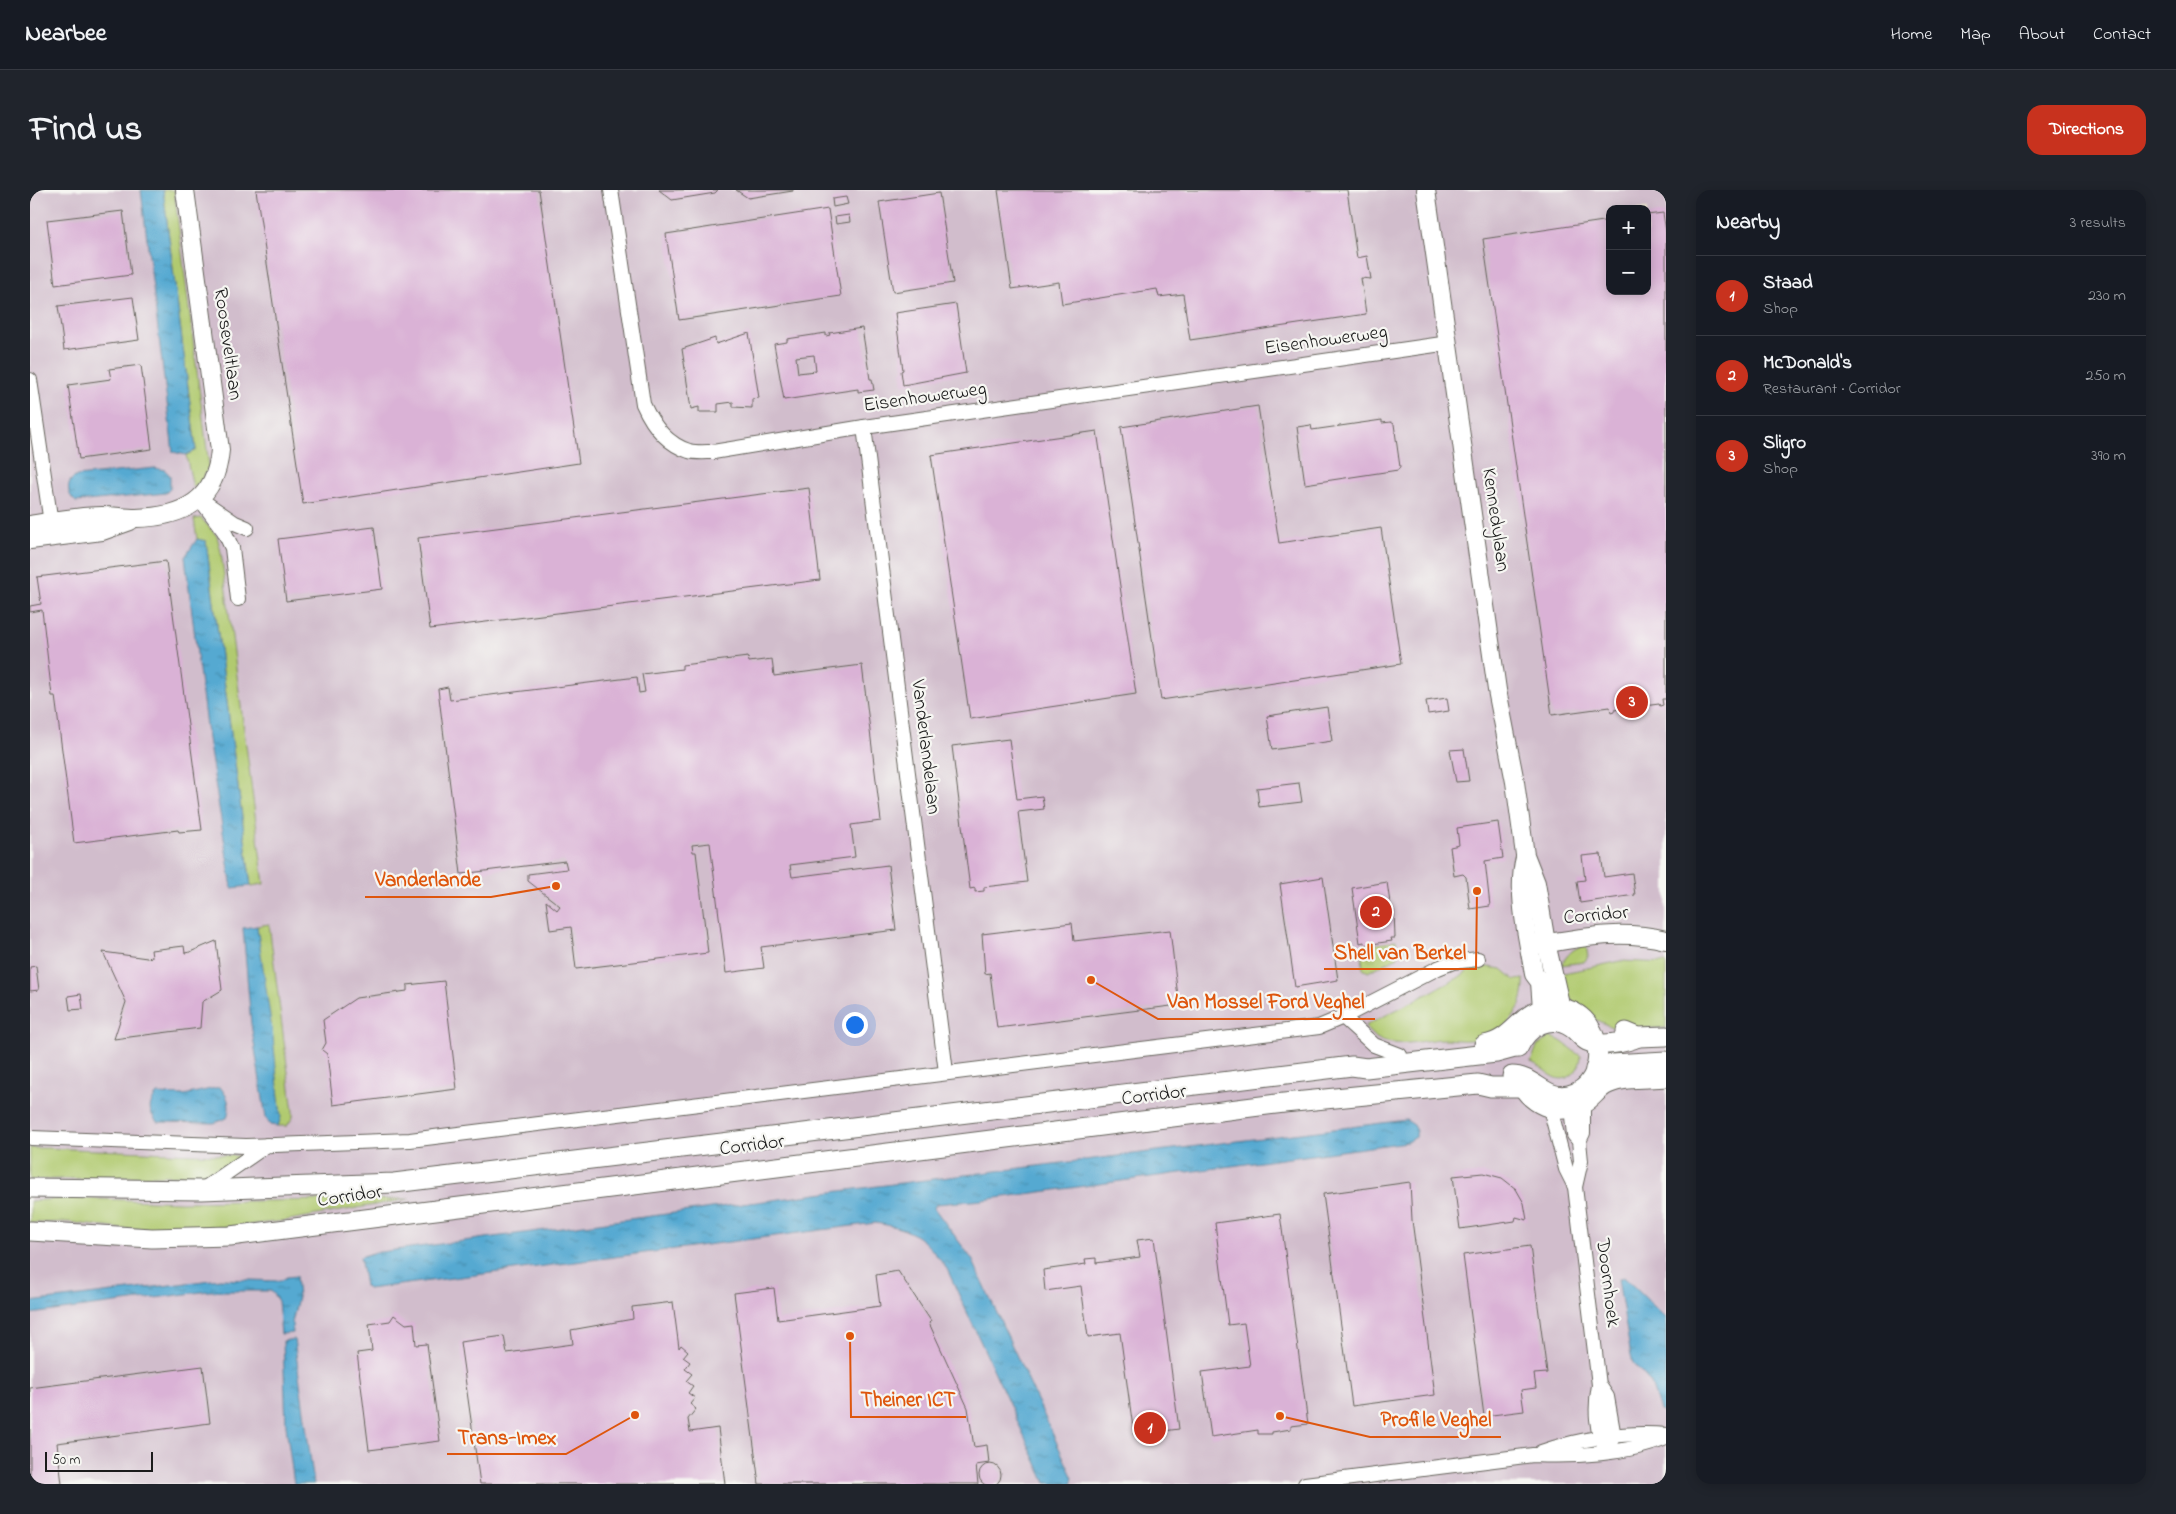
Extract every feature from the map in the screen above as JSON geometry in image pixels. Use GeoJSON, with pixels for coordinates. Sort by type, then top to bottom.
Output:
{"type":"FeatureCollection","features":[{"type":"Feature","properties":{"kind":"main road"},"geometry":{"type":"LineString","coordinates":[[1575,1102],[1595,1069],[1595,1038],[1580,1017],[1561,1008],[1539,1015],[1514,1041],[1519,1082],[1532,1100],[1550,1108],[1575,1102],[1618,1080],[1666,1077]]}},
{"type":"Feature","properties":{"kind":"main road"},"geometry":{"type":"LineString","coordinates":[[1539,1015],[1572,1028],[1589,1042],[1595,1038],[1625,1032],[1638,1037],[1666,1036]]}},
{"type":"Feature","properties":{"kind":"main road","name":"Corridor"},"geometry":{"type":"LineString","coordinates":[[1352,1066],[1365,1060],[1514,1041]]}},
{"type":"Feature","properties":{"kind":"main road","name":"Corridor"},"geometry":{"type":"LineString","coordinates":[[30,1188],[202,1190],[394,1183],[1352,1066],[1366,1068],[1496,1053],[1514,1041]]}},
{"type":"Feature","properties":{"kind":"main road"},"geometry":{"type":"LineString","coordinates":[[1595,1069],[1612,1064],[1666,1061]]}},
{"type":"Feature","properties":{"kind":"main road","name":"Corridor"},"geometry":{"type":"LineString","coordinates":[[30,1231],[152,1238],[230,1236],[1284,1103],[1478,1084],[1490,1078],[1519,1082]]}},
{"type":"Feature","properties":{"kind":"main road"},"geometry":{"type":"LineString","coordinates":[[1519,1082],[1528,1079],[1547,1093],[1575,1102]]}},
{"type":"Feature","properties":{"kind":"street","name":"Rooseveltlaan"},"geometry":{"type":"LineString","coordinates":[[185,190],[220,450],[219,467],[212,485],[200,499]]}},
{"type":"Feature","properties":{"kind":"street","name":"Eisenhowerweg"},"geometry":{"type":"LineString","coordinates":[[611,190],[643,404],[651,422],[667,438],[689,451],[713,452],[864,427],[1449,343]]}},
{"type":"Feature","properties":{"kind":"street","name":"Kennedylaan"},"geometry":{"type":"LineString","coordinates":[[1426,190],[1497,690],[1515,782],[1526,855],[1536,883],[1538,945],[1534,974],[1540,982],[1539,1015]]}},
{"type":"Feature","properties":{"kind":"street"},"geometry":{"type":"LineString","coordinates":[[30,380],[52,529]]}},
{"type":"Feature","properties":{"kind":"street","name":"Vanderlandelaan"},"geometry":{"type":"LineString","coordinates":[[864,427],[946,1072]]}},
{"type":"Feature","properties":{"kind":"street"},"geometry":{"type":"LineString","coordinates":[[30,540],[52,529],[102,516],[137,518],[172,514],[200,499]]}},
{"type":"Feature","properties":{"kind":"street"},"geometry":{"type":"LineString","coordinates":[[200,499],[222,512],[235,524],[247,528]]}},
{"type":"Feature","properties":{"kind":"street"},"geometry":{"type":"LineString","coordinates":[[200,499],[224,531],[232,548],[238,599]]}},
{"type":"Feature","properties":{"kind":"street"},"geometry":{"type":"LineString","coordinates":[[30,525],[52,529]]}},
{"type":"Feature","properties":{"kind":"street","name":"Corridor"},"geometry":{"type":"LineString","coordinates":[[1538,945],[1613,933],[1633,934],[1666,940]]}},
{"type":"Feature","properties":{"kind":"street","name":"Kennedylaan"},"geometry":{"type":"LineString","coordinates":[[1538,945],[1561,1008]]}},
{"type":"Feature","properties":{"kind":"street"},"geometry":{"type":"LineString","coordinates":[[31,1138],[267,1145],[410,1140],[946,1072],[1285,1032],[1319,1027],[1343,1017],[1445,965],[1468,959],[1478,959]]}},
{"type":"Feature","properties":{"kind":"street","name":"Corridor"},"geometry":{"type":"LineString","coordinates":[[1343,1017],[1374,1045],[1400,1055]]}},
{"type":"Feature","properties":{"kind":"street","name":"Doornhoek"},"geometry":{"type":"LineString","coordinates":[[1575,1102],[1574,1135],[1579,1141],[1582,1161],[1575,1186]]}},
{"type":"Feature","properties":{"kind":"street","name":"Doornhoek"},"geometry":{"type":"LineString","coordinates":[[1550,1108],[1566,1169],[1575,1186],[1599,1385],[1597,1397],[1603,1445]]}},
{"type":"Feature","properties":{"kind":"street"},"geometry":{"type":"LineString","coordinates":[[202,1190],[267,1145]]}},
{"type":"Feature","properties":{"kind":"street","name":"Doornhoek"},"geometry":{"type":"LineString","coordinates":[[1599,1385],[1607,1397],[1614,1438]]}},
{"type":"Feature","properties":{"kind":"street"},"geometry":{"type":"LineString","coordinates":[[1305,1484],[1533,1455],[1566,1456],[1603,1445],[1614,1438],[1645,1433],[1666,1437]]}},
{"type":"Feature","properties":{"kind":"street"},"geometry":{"type":"LineString","coordinates":[[1603,1445],[1649,1445],[1666,1437]]}},
{"type":"Feature","properties":{"kind":"shaded area"},"geometry":{"type":"Polygon","coordinates":[[[30,190],[1666,190],[1666,1484],[30,1484],[30,190]]]}},
{"type":"Feature","properties":{"kind":"green space"},"geometry":{"type":"Polygon","coordinates":[[[163,190],[174,190],[209,466],[201,481],[193,487],[186,455],[196,450],[163,190]]]}},
{"type":"Feature","properties":{"kind":"green space"},"geometry":{"type":"Polygon","coordinates":[[[201,518],[217,536],[221,552],[264,884],[251,886],[206,541],[197,539],[194,519],[201,518]]]}},
{"type":"Feature","properties":{"kind":"green space"},"geometry":{"type":"Polygon","coordinates":[[[269,924],[293,1112],[293,1117],[287,1126],[278,1126],[281,1117],[257,926],[269,924]]]}},
{"type":"Feature","properties":{"kind":"green space"},"geometry":{"type":"Polygon","coordinates":[[[1396,940],[1398,957],[1368,972],[1363,969],[1361,947],[1396,940]]]}},
{"type":"Feature","properties":{"kind":"green space"},"geometry":{"type":"Polygon","coordinates":[[[1586,945],[1588,957],[1584,962],[1561,965],[1571,952],[1586,945]]]}},
{"type":"Feature","properties":{"kind":"green space"},"geometry":{"type":"Polygon","coordinates":[[[1621,961],[1666,963],[1666,1028],[1614,1028],[1594,1019],[1577,1006],[1563,989],[1559,974],[1621,961]]]}},
{"type":"Feature","properties":{"kind":"green space"},"geometry":{"type":"Polygon","coordinates":[[[1481,966],[1502,969],[1515,980],[1524,979],[1524,991],[1516,1012],[1502,1029],[1493,1035],[1470,1040],[1443,1039],[1411,1043],[1390,1043],[1372,1035],[1365,1026],[1458,978],[1473,967],[1481,966]]]}},
{"type":"Feature","properties":{"kind":"green space"},"geometry":{"type":"Polygon","coordinates":[[[1550,1037],[1563,1042],[1581,1056],[1576,1070],[1567,1078],[1562,1079],[1552,1076],[1531,1062],[1537,1046],[1550,1037]]]}},
{"type":"Feature","properties":{"kind":"green space"},"geometry":{"type":"Polygon","coordinates":[[[30,1148],[242,1156],[214,1174],[30,1180],[30,1148]]]}},
{"type":"Feature","properties":{"kind":"green space"},"geometry":{"type":"Polygon","coordinates":[[[72,1198],[181,1202],[409,1199],[283,1221],[227,1227],[122,1229],[68,1222],[30,1223],[30,1201],[72,1198]]]}},
{"type":"Feature","properties":{"kind":"water"},"geometry":{"type":"Polygon","coordinates":[[[141,190],[163,190],[196,450],[186,455],[173,452],[141,190]]]}},
{"type":"Feature","properties":{"kind":"water"},"geometry":{"type":"Polygon","coordinates":[[[155,468],[165,470],[170,475],[170,489],[166,493],[76,502],[69,492],[71,480],[77,476],[155,468]]]}},
{"type":"Feature","properties":{"kind":"water"},"geometry":{"type":"Polygon","coordinates":[[[197,539],[206,541],[251,886],[232,888],[206,726],[185,557],[197,539]]]}},
{"type":"Feature","properties":{"kind":"water"},"geometry":{"type":"Polygon","coordinates":[[[257,926],[273,1037],[281,1117],[278,1126],[270,1125],[266,1118],[251,1024],[243,928],[257,926]]]}},
{"type":"Feature","properties":{"kind":"water"},"geometry":{"type":"Polygon","coordinates":[[[220,1087],[229,1105],[227,1118],[214,1123],[157,1122],[152,1115],[150,1105],[157,1094],[184,1095],[220,1087]]]}},
{"type":"Feature","properties":{"kind":"water"},"geometry":{"type":"Polygon","coordinates":[[[1406,1120],[1414,1125],[1417,1131],[1415,1137],[1407,1142],[982,1200],[936,1204],[934,1208],[972,1259],[1073,1478],[1071,1484],[1046,1483],[947,1269],[924,1242],[917,1236],[900,1228],[875,1223],[368,1289],[365,1286],[360,1257],[373,1253],[893,1184],[1406,1120]]]}},
{"type":"Feature","properties":{"kind":"water"},"geometry":{"type":"Polygon","coordinates":[[[296,1276],[298,1297],[292,1323],[293,1333],[281,1334],[278,1301],[271,1291],[209,1291],[30,1314],[30,1302],[220,1279],[280,1281],[287,1277],[296,1276]]]}},
{"type":"Feature","properties":{"kind":"water"},"geometry":{"type":"Polygon","coordinates":[[[1624,1277],[1666,1318],[1666,1413],[1660,1411],[1651,1383],[1633,1363],[1618,1279],[1624,1277]]]}},
{"type":"Feature","properties":{"kind":"water"},"geometry":{"type":"Polygon","coordinates":[[[294,1339],[314,1484],[294,1484],[286,1426],[283,1341],[294,1339]]]}},
{"type":"Feature","properties":{"kind":"building"},"geometry":{"type":"Polygon","coordinates":[[[256,190],[539,190],[579,463],[303,504],[256,190]]]}},
{"type":"Feature","properties":{"kind":"building"},"geometry":{"type":"Polygon","coordinates":[[[659,190],[718,190],[715,193],[672,200],[659,190]]]}},
{"type":"Feature","properties":{"kind":"building"},"geometry":{"type":"Polygon","coordinates":[[[736,190],[793,190],[793,191],[748,198],[736,190]]]}},
{"type":"Feature","properties":{"kind":"building"},"geometry":{"type":"Polygon","coordinates":[[[998,190],[1347,190],[1357,258],[1367,256],[1371,279],[1361,278],[1366,314],[1190,340],[1183,294],[1159,297],[1157,289],[1062,304],[1059,282],[1012,289],[998,190]]]}},
{"type":"Feature","properties":{"kind":"building"},"geometry":{"type":"Polygon","coordinates":[[[939,193],[953,283],[893,292],[879,202],[939,193]]]}},
{"type":"Feature","properties":{"kind":"building"},"geometry":{"type":"Polygon","coordinates":[[[846,197],[848,204],[833,207],[832,199],[846,197]]]}},
{"type":"Feature","properties":{"kind":"building"},"geometry":{"type":"Polygon","coordinates":[[[828,209],[841,296],[679,320],[666,234],[828,209]]]}},
{"type":"Feature","properties":{"kind":"building"},"geometry":{"type":"Polygon","coordinates":[[[123,211],[131,275],[55,285],[47,220],[123,211]]]}},
{"type":"Feature","properties":{"kind":"building"},"geometry":{"type":"Polygon","coordinates":[[[1663,213],[1666,232],[1666,699],[1662,699],[1663,705],[1660,706],[1659,704],[1614,710],[1611,713],[1610,707],[1552,715],[1483,239],[1606,221],[1606,295],[1651,295],[1651,214],[1663,213]]]}},
{"type":"Feature","properties":{"kind":"building"},"geometry":{"type":"Polygon","coordinates":[[[849,215],[850,222],[836,224],[835,217],[849,215]]]}},
{"type":"Feature","properties":{"kind":"building"},"geometry":{"type":"Polygon","coordinates":[[[133,297],[139,340],[64,350],[58,306],[133,297]]]}},
{"type":"Feature","properties":{"kind":"building"},"geometry":{"type":"Polygon","coordinates":[[[956,304],[966,373],[903,385],[901,371],[903,370],[895,313],[956,304]]]}},
{"type":"Feature","properties":{"kind":"building"},"geometry":{"type":"Polygon","coordinates":[[[862,328],[870,379],[872,379],[874,390],[858,392],[858,389],[784,400],[774,344],[787,342],[787,339],[826,333],[826,336],[830,335],[829,333],[862,328]],[[814,355],[796,357],[798,373],[816,371],[814,355]]]}},
{"type":"Feature","properties":{"kind":"building"},"geometry":{"type":"Polygon","coordinates":[[[749,333],[759,398],[752,399],[752,408],[733,407],[733,402],[718,404],[718,412],[699,412],[699,407],[691,409],[682,349],[715,338],[716,344],[749,333]]]}},
{"type":"Feature","properties":{"kind":"building"},"geometry":{"type":"Polygon","coordinates":[[[141,365],[152,449],[79,459],[68,385],[111,379],[109,369],[141,365]]]}},
{"type":"Feature","properties":{"kind":"building"},"geometry":{"type":"Polygon","coordinates":[[[1258,406],[1279,543],[1381,528],[1401,664],[1161,700],[1121,427],[1258,406]]]}},
{"type":"Feature","properties":{"kind":"building"},"geometry":{"type":"Polygon","coordinates":[[[1382,420],[1382,423],[1391,422],[1394,424],[1400,467],[1398,470],[1305,484],[1297,427],[1311,425],[1312,430],[1382,420]]]}},
{"type":"Feature","properties":{"kind":"building"},"geometry":{"type":"Polygon","coordinates":[[[1097,431],[1136,694],[970,719],[931,455],[1097,431]]]}},
{"type":"Feature","properties":{"kind":"building"},"geometry":{"type":"Polygon","coordinates":[[[809,488],[820,580],[430,629],[418,538],[809,488]]]}},
{"type":"Feature","properties":{"kind":"building"},"geometry":{"type":"Polygon","coordinates":[[[374,527],[382,589],[286,601],[278,539],[374,527]]]}},
{"type":"Feature","properties":{"kind":"building"},"geometry":{"type":"Polygon","coordinates":[[[166,561],[202,830],[179,832],[178,830],[74,843],[55,696],[52,696],[42,610],[30,612],[30,606],[41,604],[37,577],[166,561]]]}},
{"type":"Feature","properties":{"kind":"building"},"geometry":{"type":"Polygon","coordinates":[[[748,657],[749,662],[772,659],[774,676],[862,665],[881,821],[851,825],[855,857],[790,865],[792,877],[888,865],[896,930],[761,947],[764,968],[726,973],[710,843],[692,845],[693,852],[696,852],[708,953],[576,969],[571,927],[550,930],[546,901],[557,910],[560,906],[528,881],[528,874],[567,869],[565,861],[461,874],[438,689],[448,687],[450,700],[637,677],[639,693],[645,692],[642,674],[682,669],[682,665],[748,657]]]}},
{"type":"Feature","properties":{"kind":"building"},"geometry":{"type":"Polygon","coordinates":[[[1447,698],[1449,711],[1428,714],[1426,701],[1447,698]]]}},
{"type":"Feature","properties":{"kind":"building"},"geometry":{"type":"Polygon","coordinates":[[[1327,707],[1332,741],[1272,750],[1267,716],[1327,707]]]}},
{"type":"Feature","properties":{"kind":"building"},"geometry":{"type":"Polygon","coordinates":[[[1009,739],[1017,799],[1042,796],[1044,809],[1018,812],[1027,882],[984,887],[984,891],[975,892],[975,888],[970,889],[952,746],[1009,739]]]}},
{"type":"Feature","properties":{"kind":"building"},"geometry":{"type":"Polygon","coordinates":[[[1464,749],[1469,781],[1456,782],[1450,750],[1464,749]]]}},
{"type":"Feature","properties":{"kind":"building"},"geometry":{"type":"Polygon","coordinates":[[[1299,783],[1302,802],[1259,807],[1257,788],[1299,783]]]}},
{"type":"Feature","properties":{"kind":"building"},"geometry":{"type":"Polygon","coordinates":[[[1498,822],[1503,858],[1485,861],[1490,906],[1470,909],[1466,877],[1463,874],[1454,876],[1450,847],[1459,845],[1457,828],[1498,822]]]}},
{"type":"Feature","properties":{"kind":"building"},"geometry":{"type":"Polygon","coordinates":[[[1601,854],[1604,877],[1632,873],[1635,895],[1580,903],[1577,881],[1585,880],[1582,856],[1601,854]]]}},
{"type":"Feature","properties":{"kind":"building"},"geometry":{"type":"Polygon","coordinates":[[[1323,877],[1338,980],[1295,987],[1280,884],[1323,877]]]}},
{"type":"Feature","properties":{"kind":"building"},"geometry":{"type":"Polygon","coordinates":[[[1387,882],[1391,910],[1394,910],[1395,938],[1391,938],[1392,941],[1365,945],[1364,942],[1360,943],[1352,888],[1387,882]]]}},
{"type":"Feature","properties":{"kind":"building"},"geometry":{"type":"Polygon","coordinates":[[[1072,923],[1074,941],[1170,930],[1179,1005],[997,1028],[990,973],[985,974],[982,934],[1072,923]]]}},
{"type":"Feature","properties":{"kind":"building"},"geometry":{"type":"Polygon","coordinates":[[[216,941],[222,990],[202,1002],[200,1028],[114,1039],[126,1002],[103,952],[147,958],[152,957],[151,950],[184,946],[185,953],[216,941]]]}},
{"type":"Feature","properties":{"kind":"building"},"geometry":{"type":"Polygon","coordinates":[[[36,966],[39,990],[30,991],[30,967],[36,966]]]}},
{"type":"Feature","properties":{"kind":"building"},"geometry":{"type":"Polygon","coordinates":[[[444,981],[457,1089],[333,1105],[327,1054],[322,1050],[326,1043],[323,1020],[356,998],[407,991],[407,985],[444,981]]]}},
{"type":"Feature","properties":{"kind":"building"},"geometry":{"type":"Polygon","coordinates":[[[81,994],[83,1009],[70,1010],[68,996],[81,994]]]}},
{"type":"Feature","properties":{"kind":"building"},"geometry":{"type":"Polygon","coordinates":[[[1483,1173],[1502,1178],[1516,1189],[1524,1203],[1527,1220],[1516,1217],[1515,1221],[1460,1229],[1453,1176],[1483,1173]]]}},
{"type":"Feature","properties":{"kind":"building"},"geometry":{"type":"Polygon","coordinates":[[[1410,1182],[1412,1220],[1435,1395],[1352,1406],[1323,1194],[1410,1182]]]}},
{"type":"Feature","properties":{"kind":"building"},"geometry":{"type":"Polygon","coordinates":[[[1280,1214],[1308,1424],[1291,1426],[1291,1429],[1272,1432],[1272,1434],[1258,1434],[1258,1430],[1211,1437],[1202,1372],[1250,1366],[1244,1323],[1228,1325],[1215,1223],[1280,1214]]]}},
{"type":"Feature","properties":{"kind":"building"},"geometry":{"type":"Polygon","coordinates":[[[1154,1238],[1179,1429],[1134,1435],[1120,1333],[1088,1337],[1081,1286],[1045,1291],[1043,1270],[1086,1264],[1085,1259],[1096,1258],[1096,1263],[1140,1257],[1137,1240],[1154,1238]]]}},
{"type":"Feature","properties":{"kind":"building"},"geometry":{"type":"Polygon","coordinates":[[[1530,1246],[1547,1373],[1534,1374],[1536,1388],[1521,1390],[1524,1411],[1484,1416],[1463,1255],[1530,1246]]]}},
{"type":"Feature","properties":{"kind":"building"},"geometry":{"type":"Polygon","coordinates":[[[898,1271],[931,1321],[929,1323],[968,1408],[974,1447],[987,1445],[989,1463],[976,1465],[978,1484],[759,1484],[734,1293],[774,1288],[778,1320],[880,1306],[876,1275],[898,1271]]]}},
{"type":"Feature","properties":{"kind":"building"},"geometry":{"type":"Polygon","coordinates":[[[673,1302],[679,1348],[681,1345],[688,1351],[683,1357],[690,1362],[685,1369],[692,1374],[686,1381],[693,1386],[688,1393],[695,1398],[690,1404],[696,1409],[688,1419],[690,1432],[718,1428],[725,1484],[480,1484],[460,1342],[504,1336],[507,1353],[573,1344],[571,1330],[633,1319],[632,1307],[673,1302]]]}},
{"type":"Feature","properties":{"kind":"building"},"geometry":{"type":"Polygon","coordinates":[[[394,1315],[406,1324],[414,1323],[416,1345],[427,1344],[440,1441],[369,1450],[357,1353],[372,1351],[369,1324],[390,1321],[394,1315]]]}},
{"type":"Feature","properties":{"kind":"building"},"geometry":{"type":"Polygon","coordinates":[[[203,1366],[210,1423],[57,1443],[62,1484],[30,1484],[30,1388],[203,1366]]]}},
{"type":"Feature","properties":{"kind":"building"},"geometry":{"type":"Polygon","coordinates":[[[990,1464],[1000,1471],[1001,1475],[994,1485],[990,1486],[980,1479],[979,1475],[986,1465],[990,1464]]]}},
{"type":"Feature","properties":{"kind":"place","name":"Sligro"},"geometry":{"type":"Point","coordinates":[1632,702]}},
{"type":"Feature","properties":{"kind":"place","name":"Vanderlande"},"geometry":{"type":"Point","coordinates":[556,886]}},
{"type":"Feature","properties":{"kind":"place","name":"Shell van Berkel"},"geometry":{"type":"Point","coordinates":[1477,891]}},
{"type":"Feature","properties":{"kind":"place","name":"McDonald's"},"geometry":{"type":"Point","coordinates":[1376,912]}},
{"type":"Feature","properties":{"kind":"place","name":"Van Mossel Ford Veghel"},"geometry":{"type":"Point","coordinates":[1091,980]}},
{"type":"Feature","properties":{"kind":"place","name":"Theiner ICT"},"geometry":{"type":"Point","coordinates":[850,1336]}},
{"type":"Feature","properties":{"kind":"place","name":"Trans-Imex"},"geometry":{"type":"Point","coordinates":[635,1415]}},
{"type":"Feature","properties":{"kind":"place","name":"Profile Veghel"},"geometry":{"type":"Point","coordinates":[1280,1416]}},
{"type":"Feature","properties":{"kind":"place","name":"Staad"},"geometry":{"type":"Point","coordinates":[1150,1428]}}]}
